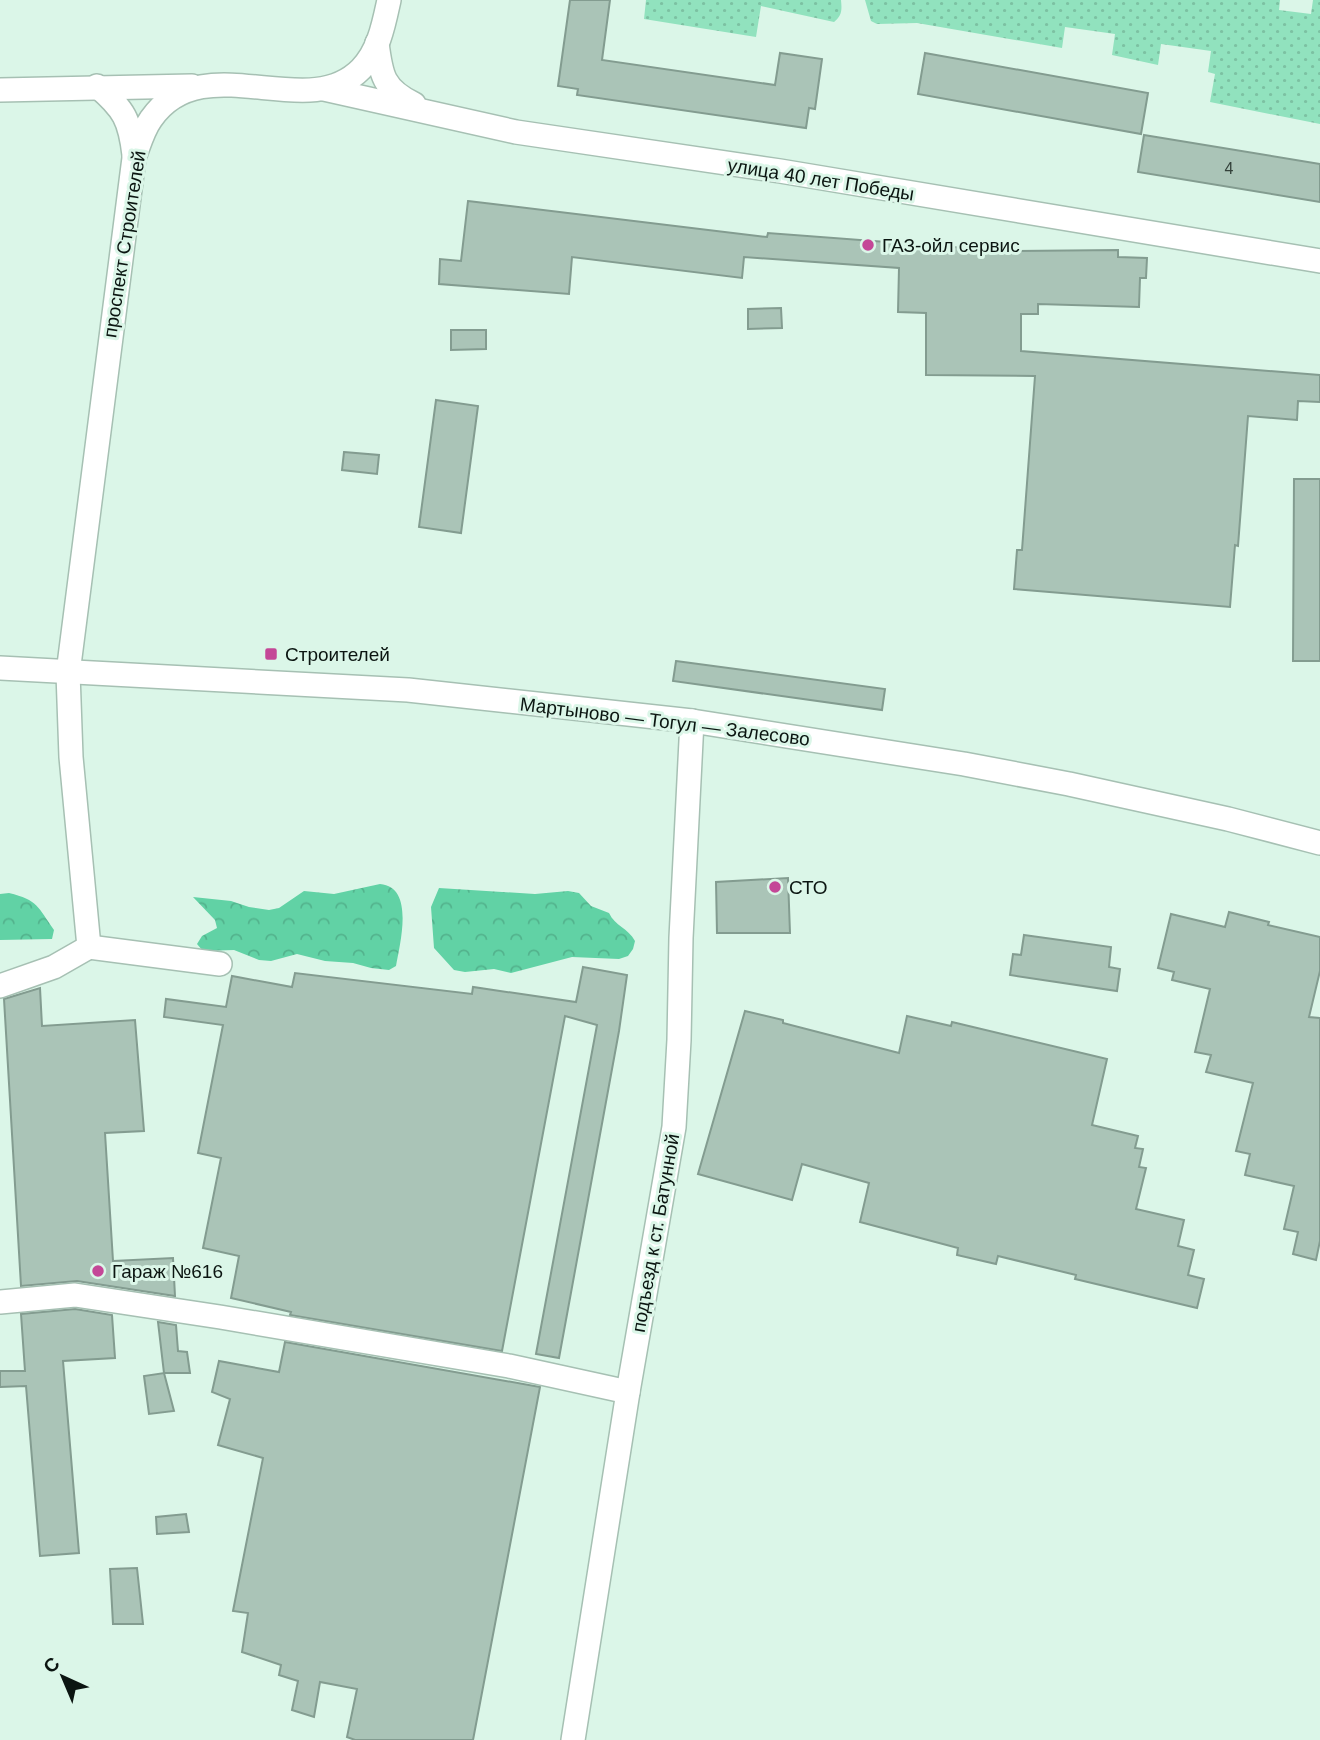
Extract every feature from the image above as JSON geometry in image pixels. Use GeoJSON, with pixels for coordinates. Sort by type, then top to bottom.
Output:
{"type":"FeatureCollection","features":[{"type":"Feature","properties":{"kind":"street","name":"проспект Строителей"},"geometry":{"type":"LineString","coordinates":[[89,947],[71,757],[68,673],[134,158],[147,126],[164,104],[181,93],[202,85],[324,89],[349,80],[362,68],[377,43],[389,0]]}},
{"type":"Feature","properties":{"kind":"street"},"geometry":{"type":"LineString","coordinates":[[377,43],[382,76],[390,89],[432,113]]}},
{"type":"Feature","properties":{"kind":"street"},"geometry":{"type":"LineString","coordinates":[[0,90],[202,85]]}},
{"type":"Feature","properties":{"kind":"street"},"geometry":{"type":"LineString","coordinates":[[97,86],[128,119],[134,158]]}},
{"type":"Feature","properties":{"kind":"street","name":"улица 40 лет Победы"},"geometry":{"type":"LineString","coordinates":[[324,89],[516,132],[780,171],[1320,261]]}},
{"type":"Feature","properties":{"kind":"street","name":"Мартыново — Тогул — Залесово"},"geometry":{"type":"LineString","coordinates":[[0,668],[408,690],[692,722],[856,746],[1043,779],[1228,818],[1320,843]]}},
{"type":"Feature","properties":{"kind":"street","name":"подъезд к ст. Батунной"},"geometry":{"type":"LineString","coordinates":[[573,1740],[628,1392],[674,1127],[680,1040],[681,938],[692,722]]}},
{"type":"Feature","properties":{"kind":"street"},"geometry":{"type":"LineString","coordinates":[[0,986],[54,967],[89,947],[220,964]]}},
{"type":"Feature","properties":{"kind":"street"},"geometry":{"type":"LineString","coordinates":[[0,1302],[75,1295],[509,1366],[628,1392]]}},
{"type":"Feature","properties":{"kind":"green space"},"geometry":{"type":"Polygon","coordinates":[[[646,0],[841,0],[841,10],[834,22],[761,6],[756,37],[644,19],[646,0]]]}},
{"type":"Feature","properties":{"kind":"green space"},"geometry":{"type":"Polygon","coordinates":[[[865,0],[1280,0],[1279,10],[1311,14],[1313,0],[1320,0],[1320,124],[1210,102],[1215,74],[1208,72],[1211,51],[1161,44],[1158,65],[1112,55],[1115,34],[1065,27],[1062,48],[917,23],[877,24],[871,21],[865,0]]]}},
{"type":"Feature","properties":{"kind":"green space"},"geometry":{"type":"Polygon","coordinates":[[[380,884],[391,887],[398,895],[403,917],[396,966],[389,970],[297,954],[271,961],[259,960],[234,950],[203,951],[197,944],[202,936],[217,928],[215,920],[193,897],[231,901],[269,910],[279,908],[304,891],[334,894],[380,884]]]}},
{"type":"Feature","properties":{"kind":"green space"},"geometry":{"type":"Polygon","coordinates":[[[439,888],[535,894],[568,891],[579,893],[591,906],[609,913],[629,933],[635,941],[633,949],[628,956],[619,959],[572,957],[511,973],[494,969],[465,972],[454,970],[434,948],[431,907],[439,888]]]}},
{"type":"Feature","properties":{"kind":"green space"},"geometry":{"type":"Polygon","coordinates":[[[9,893],[26,898],[40,910],[54,930],[52,939],[0,940],[0,894],[9,893]]]}},
{"type":"Feature","properties":{"kind":"building"},"geometry":{"type":"Polygon","coordinates":[[[570,0],[610,0],[602,60],[775,85],[780,53],[822,59],[815,109],[809,108],[806,128],[577,95],[578,89],[558,86],[570,0]]]}},
{"type":"Feature","properties":{"kind":"building"},"geometry":{"type":"Polygon","coordinates":[[[925,53],[1148,93],[1141,134],[918,94],[925,53]]]}},
{"type":"Feature","properties":{"kind":"building"},"geometry":{"type":"Polygon","coordinates":[[[1144,135],[1320,164],[1320,202],[1138,172],[1144,135]]]}},
{"type":"Feature","properties":{"kind":"building"},"geometry":{"type":"Polygon","coordinates":[[[468,201],[767,237],[768,233],[1006,251],[1118,250],[1118,257],[1147,258],[1146,278],[1140,278],[1139,307],[1038,304],[1038,314],[1021,314],[1021,351],[1320,375],[1320,402],[1298,401],[1297,420],[1248,416],[1238,546],[1235,545],[1230,607],[1014,589],[1017,550],[1022,550],[1035,376],[926,375],[926,313],[898,312],[899,268],[744,257],[742,278],[572,257],[569,294],[439,284],[440,259],[461,261],[468,201]]]}},
{"type":"Feature","properties":{"kind":"building"},"geometry":{"type":"Polygon","coordinates":[[[781,308],[782,328],[748,329],[748,309],[781,308]]]}},
{"type":"Feature","properties":{"kind":"building"},"geometry":{"type":"Polygon","coordinates":[[[451,330],[486,330],[486,349],[451,350],[451,330]]]}},
{"type":"Feature","properties":{"kind":"building"},"geometry":{"type":"Polygon","coordinates":[[[436,400],[478,406],[461,533],[419,527],[436,400]]]}},
{"type":"Feature","properties":{"kind":"building"},"geometry":{"type":"Polygon","coordinates":[[[344,452],[379,455],[377,474],[342,470],[344,452]]]}},
{"type":"Feature","properties":{"kind":"building"},"geometry":{"type":"Polygon","coordinates":[[[1294,479],[1320,479],[1320,661],[1293,661],[1294,479]]]}},
{"type":"Feature","properties":{"kind":"building"},"geometry":{"type":"Polygon","coordinates":[[[676,661],[885,689],[882,710],[673,681],[676,661]]]}},
{"type":"Feature","properties":{"kind":"building"},"geometry":{"type":"Polygon","coordinates":[[[788,878],[790,933],[717,933],[716,882],[788,878]]]}},
{"type":"Feature","properties":{"kind":"building"},"geometry":{"type":"Polygon","coordinates":[[[1229,912],[1269,922],[1268,925],[1320,937],[1320,971],[1309,1017],[1320,1018],[1320,1241],[1316,1260],[1293,1254],[1298,1232],[1284,1229],[1294,1186],[1245,1175],[1250,1154],[1236,1151],[1253,1083],[1206,1072],[1211,1055],[1195,1052],[1210,989],[1172,980],[1174,972],[1158,968],[1171,914],[1225,927],[1229,912]]]}},
{"type":"Feature","properties":{"kind":"building"},"geometry":{"type":"Polygon","coordinates":[[[1024,935],[1111,947],[1109,967],[1120,969],[1117,991],[1010,975],[1013,954],[1021,955],[1024,935]]]}},
{"type":"Feature","properties":{"kind":"building"},"geometry":{"type":"Polygon","coordinates":[[[583,967],[627,975],[559,1358],[536,1354],[597,1025],[565,1016],[502,1351],[290,1315],[291,1312],[231,1298],[239,1256],[203,1248],[221,1158],[198,1153],[223,1025],[164,1017],[166,999],[226,1007],[232,976],[292,987],[295,973],[472,994],[473,987],[576,1002],[583,967]]]}},
{"type":"Feature","properties":{"kind":"building"},"geometry":{"type":"Polygon","coordinates":[[[40,988],[42,1026],[135,1020],[144,1131],[105,1133],[113,1261],[173,1258],[175,1296],[77,1281],[21,1286],[4,999],[40,988]]]}},
{"type":"Feature","properties":{"kind":"building"},"geometry":{"type":"Polygon","coordinates":[[[745,1011],[899,1053],[907,1016],[951,1026],[952,1022],[1107,1059],[1092,1125],[1138,1136],[1135,1148],[1143,1149],[1139,1167],[1146,1168],[1136,1209],[1184,1220],[1178,1246],[1194,1250],[1188,1275],[1204,1279],[1197,1308],[1075,1279],[1076,1275],[998,1256],[996,1264],[957,1255],[958,1248],[860,1222],[869,1183],[802,1164],[792,1200],[698,1174],[745,1011]]]}},
{"type":"Feature","properties":{"kind":"building"},"geometry":{"type":"Polygon","coordinates":[[[75,1309],[112,1315],[115,1358],[63,1361],[79,1553],[40,1556],[26,1386],[0,1387],[0,1371],[25,1371],[21,1314],[75,1309]]]}},
{"type":"Feature","properties":{"kind":"building"},"geometry":{"type":"Polygon","coordinates":[[[158,1322],[176,1325],[178,1351],[187,1352],[190,1373],[164,1373],[158,1322]]]}},
{"type":"Feature","properties":{"kind":"building"},"geometry":{"type":"Polygon","coordinates":[[[285,1342],[540,1387],[473,1740],[355,1740],[347,1737],[357,1689],[320,1682],[314,1717],[292,1710],[298,1681],[279,1675],[281,1665],[242,1652],[248,1613],[233,1611],[263,1458],[218,1445],[230,1399],[212,1392],[219,1361],[279,1372],[285,1342]]]}},
{"type":"Feature","properties":{"kind":"building"},"geometry":{"type":"Polygon","coordinates":[[[164,1373],[174,1411],[149,1414],[144,1376],[164,1373]]]}},
{"type":"Feature","properties":{"kind":"building"},"geometry":{"type":"Polygon","coordinates":[[[186,1514],[189,1532],[157,1534],[156,1517],[186,1514]]]}},
{"type":"Feature","properties":{"kind":"building"},"geometry":{"type":"Polygon","coordinates":[[[137,1568],[143,1624],[113,1624],[110,1569],[137,1568]]]}},
{"type":"Feature","properties":{"kind":"place","name":"ГАЗ-ойл сервис"},"geometry":{"type":"Point","coordinates":[868,245]}},
{"type":"Feature","properties":{"kind":"place","name":"Строителей"},"geometry":{"type":"Point","coordinates":[271,654]}},
{"type":"Feature","properties":{"kind":"place","name":"СТО"},"geometry":{"type":"Point","coordinates":[775,887]}},
{"type":"Feature","properties":{"kind":"place","name":"Гараж №616"},"geometry":{"type":"Point","coordinates":[98,1271]}}]}
